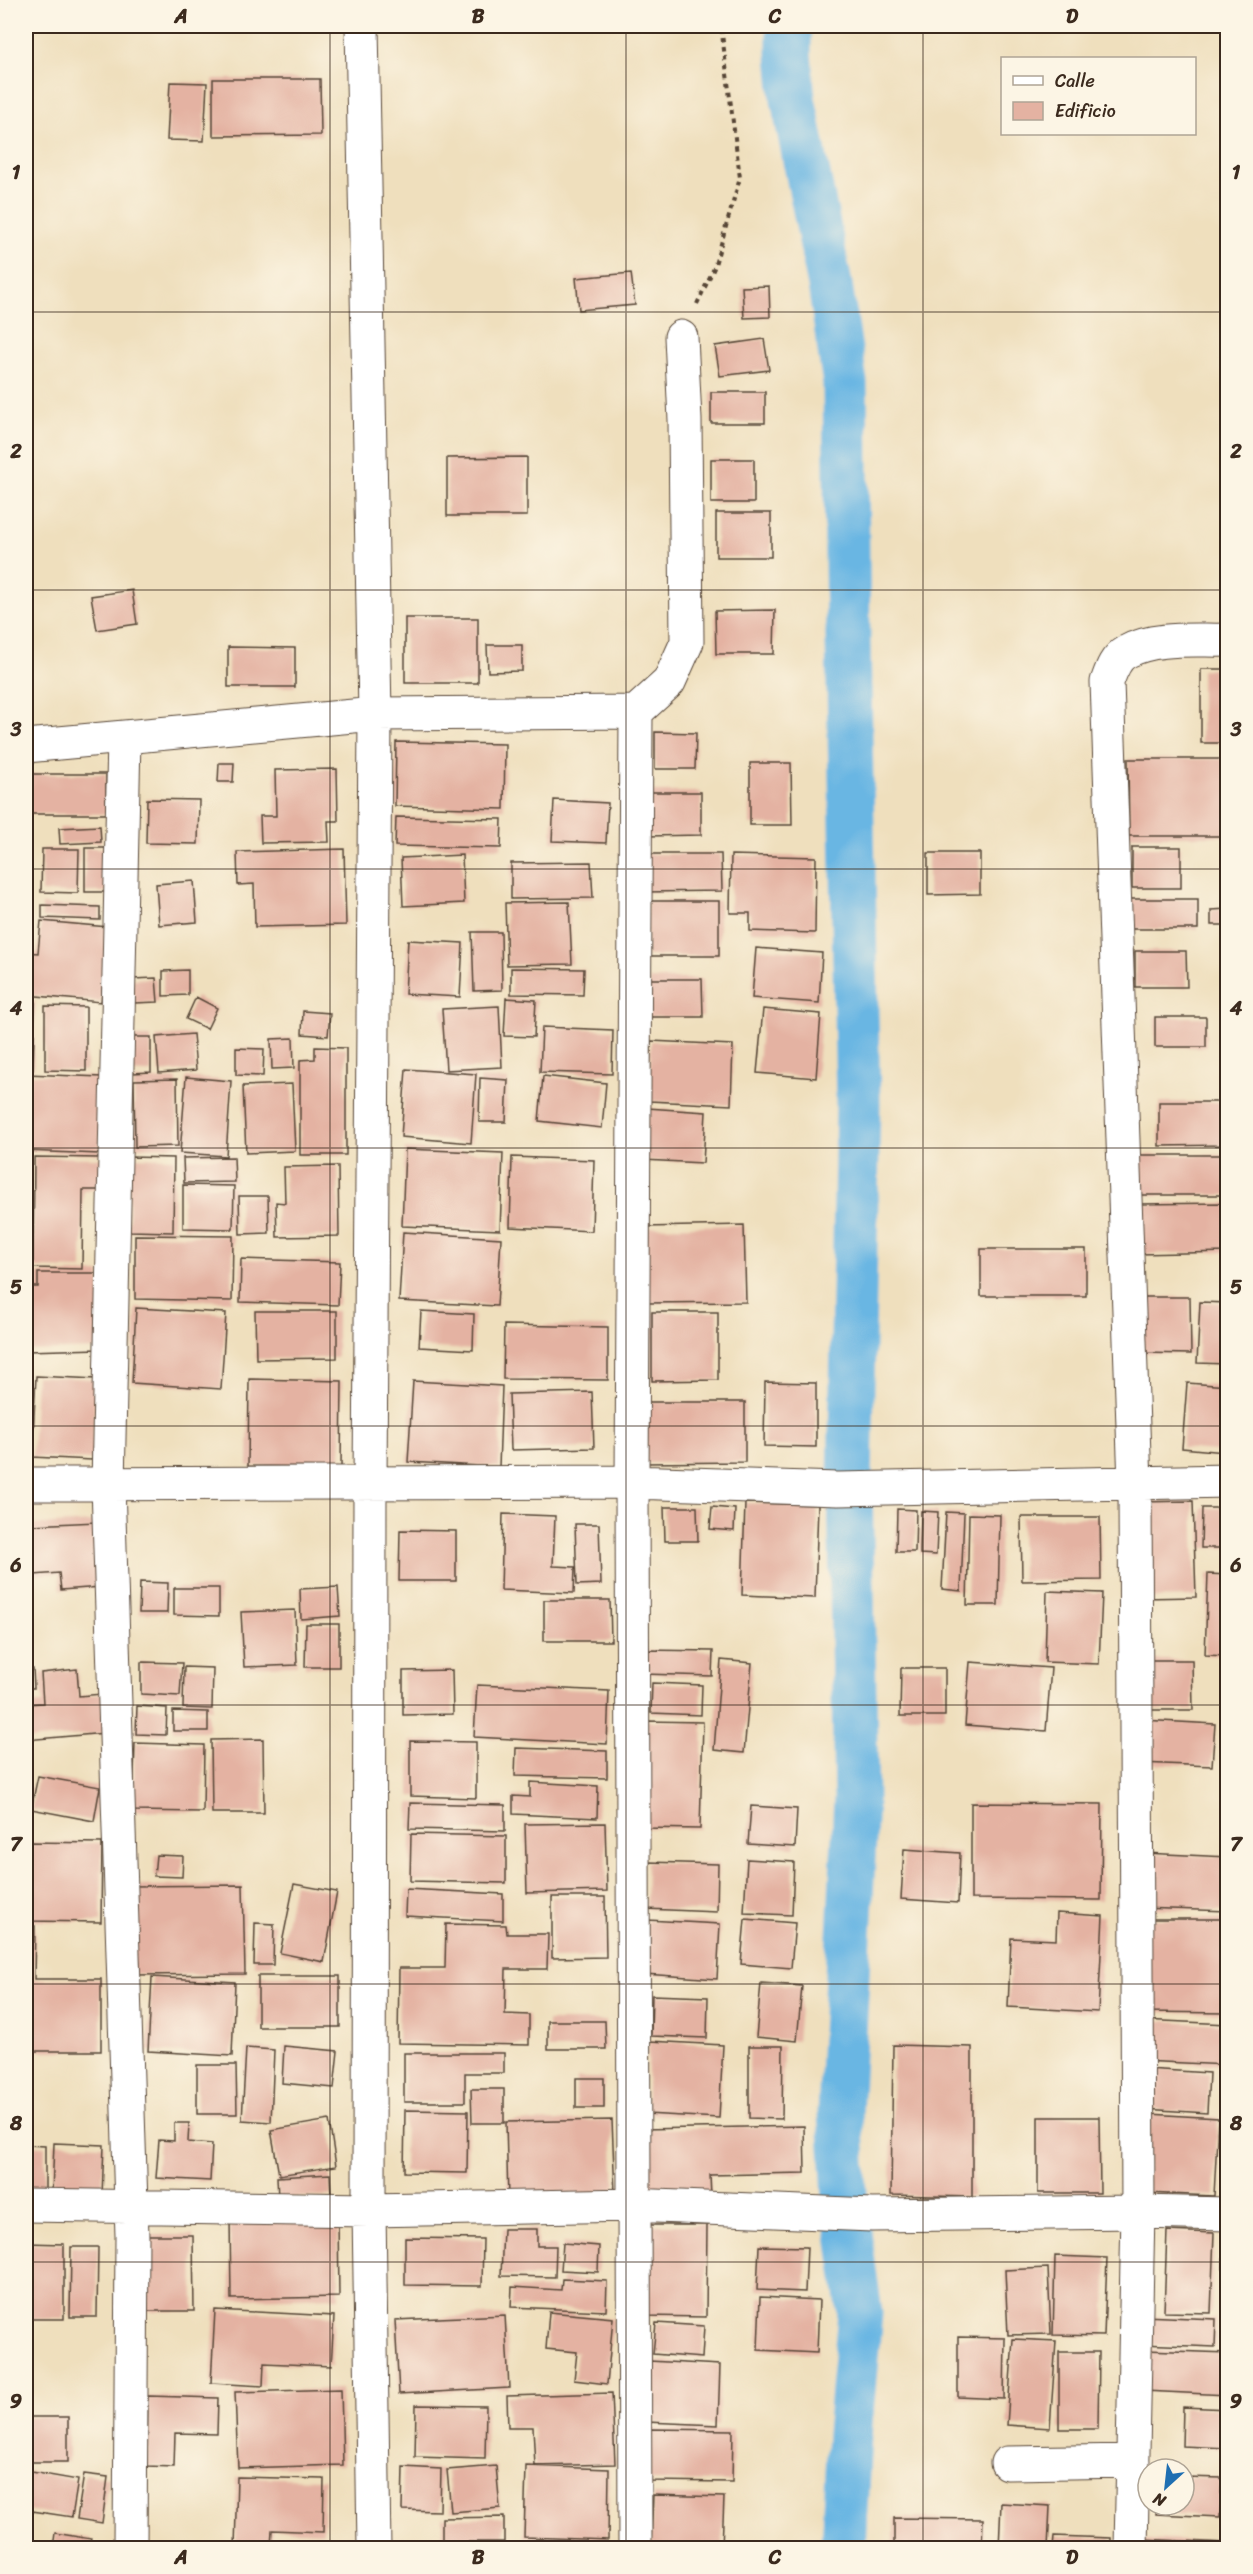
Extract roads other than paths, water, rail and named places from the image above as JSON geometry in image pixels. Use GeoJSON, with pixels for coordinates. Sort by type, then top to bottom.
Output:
{"type":"FeatureCollection","features":[{"type":"Feature","properties":{"kind":"street"},"geometry":{"type":"LineString","coordinates":[[362,26],[375,714],[370,1484],[369,2210],[374,2548]]}},
{"type":"Feature","properties":{"kind":"street"},"geometry":{"type":"LineString","coordinates":[[26,746],[375,714],[636,712],[669,682],[687,642],[685,420],[681,337]]}},
{"type":"Feature","properties":{"kind":"street"},"geometry":{"type":"LineString","coordinates":[[1131,2548],[1138,2212],[1135,1484],[1107,682],[1114,664],[1126,652],[1155,642],[1227,640]]}},
{"type":"Feature","properties":{"kind":"street"},"geometry":{"type":"LineString","coordinates":[[635,2548],[632,1482],[636,712]]}},
{"type":"Feature","properties":{"kind":"street"},"geometry":{"type":"LineString","coordinates":[[124,738],[108,1485],[130,2207],[130,2548]]}},
{"type":"Feature","properties":{"kind":"street"},"geometry":{"type":"LineString","coordinates":[[26,1484],[632,1482],[838,1489],[1227,1481]]}},
{"type":"Feature","properties":{"kind":"street"},"geometry":{"type":"LineString","coordinates":[[26,2205],[369,2210],[633,2205],[872,2215],[1138,2212],[1227,2214]]}},
{"type":"Feature","properties":{"kind":"street"},"geometry":{"type":"LineString","coordinates":[[1007,2463],[1133,2461]]}},
{"type":"Feature","properties":{"kind":"waterway"},"geometry":{"type":"LineString","coordinates":[[789,26],[793,99],[830,285],[845,383],[858,1103],[850,1482],[856,1799],[840,2114],[846,2212],[860,2313],[849,2435],[843,2548]]}}]}
